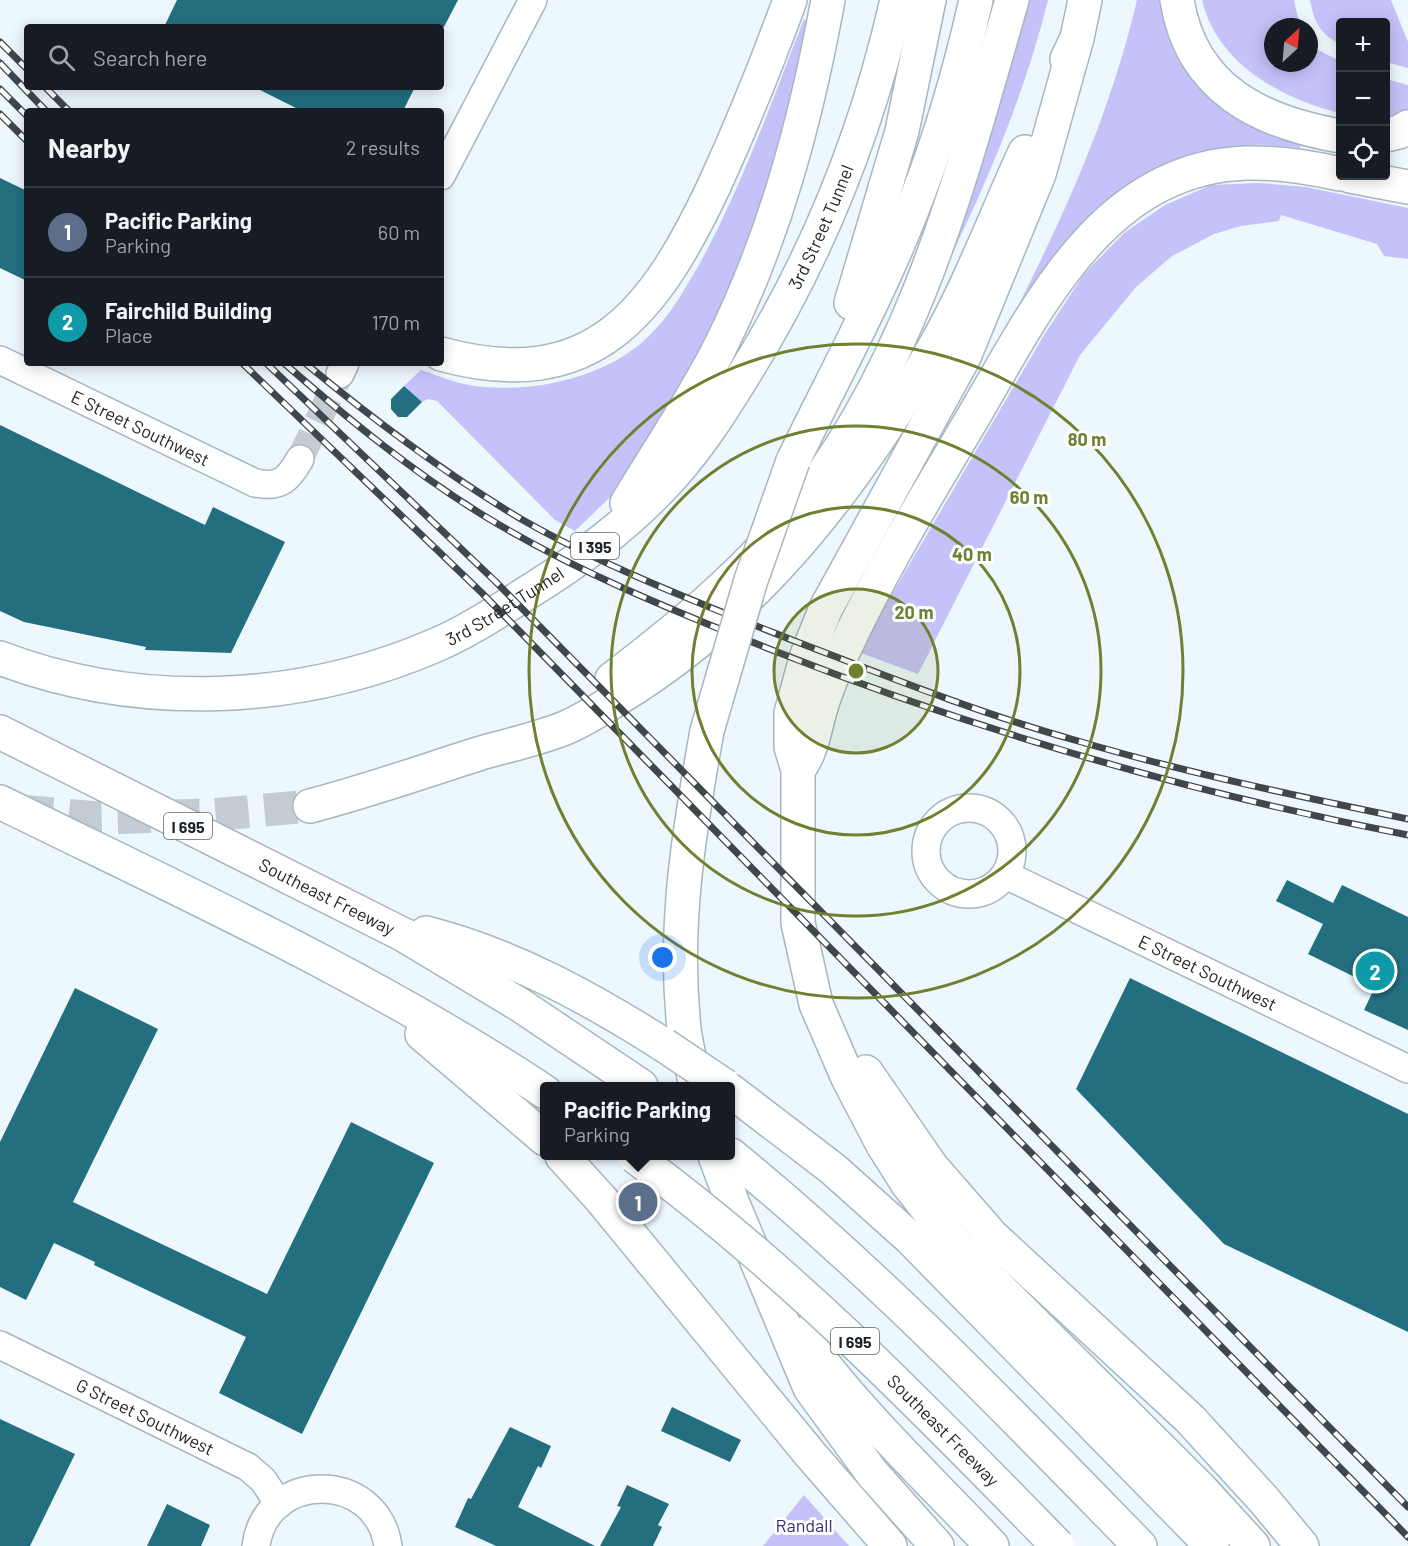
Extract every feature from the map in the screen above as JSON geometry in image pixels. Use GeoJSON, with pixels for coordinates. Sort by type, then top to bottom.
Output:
{"type":"FeatureCollection","features":[{"type":"Feature","properties":{"kind":"highway"},"geometry":{"type":"LineString","coordinates":[[444,355],[502,366],[535,365],[558,360],[586,349],[628,321],[661,283],[694,226],[727,157],[790,0]]}},
{"type":"Feature","properties":{"kind":"highway"},"geometry":{"type":"LineString","coordinates":[[605,539],[720,347],[758,261],[783,192],[800,134],[815,73],[828,0]]}},
{"type":"Feature","properties":{"kind":"highway","name":"3rd Street Tunnel"},"geometry":{"type":"LineString","coordinates":[[0,658],[62,676],[156,692],[253,693],[302,686],[351,675],[437,645],[516,600],[605,539],[673,475],[703,437],[764,341],[828,215],[862,127],[897,0]]}},
{"type":"Feature","properties":{"kind":"highway"},"geometry":{"type":"LineString","coordinates":[[695,1082],[684,1029],[681,918],[686,845],[707,731],[751,580],[846,317],[876,223],[902,131],[929,0]]}},
{"type":"Feature","properties":{"kind":"highway"},"geometry":{"type":"LineString","coordinates":[[793,461],[891,258],[917,198],[953,87],[976,0]]}},
{"type":"Feature","properties":{"kind":"highway"},"geometry":{"type":"LineString","coordinates":[[480,753],[557,717],[656,645],[740,573],[788,520],[824,473],[870,399],[917,294],[974,137],[1012,0]]}},
{"type":"Feature","properties":{"kind":"highway"},"geometry":{"type":"LineString","coordinates":[[1085,0],[1077,38],[1039,174],[964,357],[826,608],[807,655],[791,713],[791,747],[798,770],[798,923],[816,1004],[856,1095],[907,1183],[964,1252],[1201,1489],[1253,1546]]}},
{"type":"Feature","properties":{"kind":"highway"},"geometry":{"type":"LineString","coordinates":[[1177,0],[1180,19],[1199,61],[1228,94],[1266,116],[1314,132],[1336,135]]}},
{"type":"Feature","properties":{"kind":"highway"},"geometry":{"type":"LineString","coordinates":[[310,806],[382,787],[480,753],[565,728],[663,669],[704,638],[745,600],[824,516],[869,452],[935,346],[979,257],[1077,38]]}},
{"type":"Feature","properties":{"kind":"highway"},"geometry":{"type":"LineString","coordinates":[[1390,134],[1408,127]]}},
{"type":"Feature","properties":{"kind":"highway"},"geometry":{"type":"LineString","coordinates":[[1390,146],[1408,150]]}},
{"type":"Feature","properties":{"kind":"highway"},"geometry":{"type":"LineString","coordinates":[[798,770],[807,759],[824,699],[865,609],[939,475],[1038,308],[1064,268],[1094,233],[1133,201],[1174,179],[1211,168],[1244,163],[1280,163],[1336,173]]}},
{"type":"Feature","properties":{"kind":"highway"},"geometry":{"type":"LineString","coordinates":[[1371,180],[1408,187]]}},
{"type":"Feature","properties":{"kind":"highway","name":"Southeast Freeway"},"geometry":{"type":"LineString","coordinates":[[0,732],[375,920],[520,1005],[635,1082]]}},
{"type":"Feature","properties":{"kind":"highway"},"geometry":{"type":"LineString","coordinates":[[0,802],[346,972],[445,1028],[540,1089]]}},
{"type":"Feature","properties":{"kind":"highway"},"geometry":{"type":"LineString","coordinates":[[375,920],[460,943],[551,981],[633,1025],[719,1082]]}},
{"type":"Feature","properties":{"kind":"highway"},"geometry":{"type":"LineString","coordinates":[[798,923],[844,1035],[881,1097],[937,1173],[992,1236],[1153,1383],[1230,1461],[1302,1546]]}},
{"type":"Feature","properties":{"kind":"highway"},"geometry":{"type":"LineString","coordinates":[[346,972],[495,1094],[540,1134]]}},
{"type":"Feature","properties":{"kind":"highway"},"geometry":{"type":"LineString","coordinates":[[735,1094],[833,1169],[910,1238],[1212,1546]]}},
{"type":"Feature","properties":{"kind":"highway"},"geometry":{"type":"LineString","coordinates":[[735,1158],[807,1218],[884,1287],[1140,1546]]}},
{"type":"Feature","properties":{"kind":"highway"},"geometry":{"type":"LineString","coordinates":[[566,1160],[601,1198],[803,1445],[890,1546]]}},
{"type":"Feature","properties":{"kind":"highway","name":"Southeast Freeway"},"geometry":{"type":"LineString","coordinates":[[640,1160],[735,1234],[848,1334],[1058,1546]]}},
{"type":"Feature","properties":{"kind":"highway"},"geometry":{"type":"LineString","coordinates":[[718,1160],[764,1281],[872,1473],[937,1546]]}},
{"type":"Feature","properties":{"kind":"highway"},"geometry":{"type":"LineString","coordinates":[[820,1380],[992,1546]]}},
{"type":"Feature","properties":{"kind":"street"},"geometry":{"type":"LineString","coordinates":[[444,170],[532,0]]}},
{"type":"Feature","properties":{"kind":"street","name":"E Street Southwest"},"geometry":{"type":"LineString","coordinates":[[0,360],[255,483],[272,486],[281,482],[300,459]]}},
{"type":"Feature","properties":{"kind":"street","name":"E Street Southwest"},"geometry":{"type":"LineString","coordinates":[[1006,875],[1408,1069]]}},
{"type":"Feature","properties":{"kind":"street","name":"G Street Southwest"},"geometry":{"type":"LineString","coordinates":[[0,1345],[248,1467],[263,1480],[279,1504]]}},
{"type":"Feature","properties":{"kind":"street"},"geometry":{"type":"LineString","coordinates":[[256,1546],[264,1521],[279,1504],[299,1492],[327,1488],[345,1492],[362,1501],[375,1514],[383,1528],[388,1546]]}},
{"type":"Feature","properties":{"kind":"green space"},"geometry":{"type":"Polygon","coordinates":[[[1026,0],[1048,0],[1029,66],[1006,132],[950,258],[946,256],[1026,0]]]}},
{"type":"Feature","properties":{"kind":"green space"},"geometry":{"type":"Polygon","coordinates":[[[1137,0],[1161,0],[1170,30],[1302,140],[1300,148],[1254,145],[1235,148],[1166,170],[1121,192],[1103,204],[1078,228],[1020,315],[1015,312],[1069,199],[1100,121],[1114,82],[1137,0]]]}},
{"type":"Feature","properties":{"kind":"green space"},"geometry":{"type":"Polygon","coordinates":[[[1202,0],[1294,0],[1298,18],[1264,18],[1264,72],[1318,72],[1318,50],[1336,59],[1336,112],[1296,98],[1255,75],[1222,43],[1210,23],[1202,0]]]}},
{"type":"Feature","properties":{"kind":"green space"},"geometry":{"type":"Polygon","coordinates":[[[1310,0],[1391,0],[1408,42],[1408,68],[1390,63],[1390,18],[1336,18],[1336,42],[1327,36],[1319,26],[1318,18],[1314,15],[1310,0]]]}},
{"type":"Feature","properties":{"kind":"green space"},"geometry":{"type":"Polygon","coordinates":[[[804,19],[809,22],[799,79],[759,219],[697,371],[629,479],[575,531],[555,520],[437,401],[428,399],[422,402],[404,386],[421,370],[458,383],[487,387],[536,386],[561,381],[609,364],[630,352],[648,337],[677,302],[715,234],[756,143],[804,19]]]}},
{"type":"Feature","properties":{"kind":"green space"},"geometry":{"type":"Polygon","coordinates":[[[1390,80],[1408,85],[1408,110],[1390,120],[1390,80]]]}},
{"type":"Feature","properties":{"kind":"green space"},"geometry":{"type":"Polygon","coordinates":[[[1259,183],[1306,187],[1408,208],[1408,259],[1384,256],[1377,244],[1281,215],[1279,221],[1241,226],[1214,234],[1172,256],[1136,287],[1080,355],[918,674],[858,652],[1044,335],[1084,274],[1124,233],[1165,205],[1211,185],[1259,183]]]}},
{"type":"Feature","properties":{"kind":"green space","name":"Randall"},"geometry":{"type":"Polygon","coordinates":[[[804,1495],[849,1546],[763,1546],[804,1495]]]}},
{"type":"Feature","properties":{"kind":"building"},"geometry":{"type":"Polygon","coordinates":[[[177,0],[458,0],[444,27],[444,24],[165,24],[177,0]]]}},
{"type":"Feature","properties":{"kind":"building"},"geometry":{"type":"Polygon","coordinates":[[[260,90],[414,90],[404,108],[296,108],[260,90]]]}},
{"type":"Feature","properties":{"kind":"building"},"geometry":{"type":"Polygon","coordinates":[[[0,178],[24,190],[24,280],[0,268],[0,178]]]}},
{"type":"Feature","properties":{"kind":"building"},"geometry":{"type":"Polygon","coordinates":[[[404,386],[422,402],[407,417],[398,417],[391,409],[391,399],[404,386]]]}},
{"type":"Feature","properties":{"kind":"building"},"geometry":{"type":"Polygon","coordinates":[[[0,425],[205,525],[213,507],[285,542],[231,653],[145,650],[146,647],[24,622],[0,611],[0,425]]]}},
{"type":"Feature","properties":{"kind":"building"},"geometry":{"type":"Polygon","coordinates":[[[1287,880],[1333,903],[1342,885],[1408,917],[1408,1030],[1364,1010],[1375,987],[1308,954],[1323,924],[1276,901],[1287,880]]]}},
{"type":"Feature","properties":{"kind":"building"},"geometry":{"type":"Polygon","coordinates":[[[1130,978],[1408,1114],[1408,1332],[1224,1244],[1076,1089],[1130,978]]]}},
{"type":"Feature","properties":{"kind":"building"},"geometry":{"type":"Polygon","coordinates":[[[75,988],[158,1029],[73,1202],[267,1294],[351,1122],[434,1163],[302,1434],[219,1393],[246,1337],[94,1265],[95,1262],[54,1243],[26,1300],[0,1287],[0,1142],[75,988]]]}},
{"type":"Feature","properties":{"kind":"building"},"geometry":{"type":"Polygon","coordinates":[[[672,1407],[741,1440],[730,1462],[661,1431],[672,1407]]]}},
{"type":"Feature","properties":{"kind":"building"},"geometry":{"type":"Polygon","coordinates":[[[0,1419],[75,1454],[30,1546],[0,1546],[0,1419]]]}},
{"type":"Feature","properties":{"kind":"building"},"geometry":{"type":"Polygon","coordinates":[[[510,1427],[551,1446],[541,1468],[538,1466],[518,1507],[595,1546],[496,1546],[455,1527],[468,1498],[471,1499],[510,1427]]]}},
{"type":"Feature","properties":{"kind":"building"},"geometry":{"type":"Polygon","coordinates":[[[627,1485],[669,1504],[658,1525],[662,1527],[653,1546],[600,1546],[621,1507],[617,1506],[627,1485]]]}},
{"type":"Feature","properties":{"kind":"building"},"geometry":{"type":"Polygon","coordinates":[[[167,1504],[210,1525],[201,1546],[147,1546],[167,1504]]]}},
{"type":"Feature","properties":{"kind":"tunnel"},"geometry":{"type":"LineString","coordinates":[[300,459],[340,374]]}},
{"type":"Feature","properties":{"kind":"tunnel"},"geometry":{"type":"LineString","coordinates":[[20,811],[99,818],[212,815],[310,806]]}},
{"type":"Feature","properties":{"kind":"railway"},"geometry":{"type":"LineString","coordinates":[[0,42],[24,66]]}},
{"type":"Feature","properties":{"kind":"railway"},"geometry":{"type":"LineString","coordinates":[[0,63],[24,88]]}},
{"type":"Feature","properties":{"kind":"railway"},"geometry":{"type":"LineString","coordinates":[[0,89],[24,113]]}},
{"type":"Feature","properties":{"kind":"railway"},"geometry":{"type":"LineString","coordinates":[[26,90],[43,108]]}},
{"type":"Feature","properties":{"kind":"railway"},"geometry":{"type":"LineString","coordinates":[[48,90],[66,108]]}},
{"type":"Feature","properties":{"kind":"railway"},"geometry":{"type":"LineString","coordinates":[[0,114],[24,138]]}},
{"type":"Feature","properties":{"kind":"railway"},"geometry":{"type":"LineString","coordinates":[[245,366],[482,593],[1408,1537]]}},
{"type":"Feature","properties":{"kind":"railway"},"geometry":{"type":"LineString","coordinates":[[269,366],[495,581],[1408,1507]]}},
{"type":"Feature","properties":{"kind":"railway"},"geometry":{"type":"LineString","coordinates":[[288,366],[382,444],[459,500],[555,556],[662,605],[850,679],[1007,733],[1246,800],[1408,835]]}},
{"type":"Feature","properties":{"kind":"railway"},"geometry":{"type":"LineString","coordinates":[[309,366],[410,445],[521,519],[587,554],[689,599],[898,681],[1042,730],[1201,774],[1408,819]]}},
{"type":"Feature","properties":{"kind":"place","name":"Fairchild Building"},"geometry":{"type":"Point","coordinates":[1375,971]}},
{"type":"Feature","properties":{"kind":"place","name":"Pacific Parking"},"geometry":{"type":"Point","coordinates":[638,1202]}}]}
